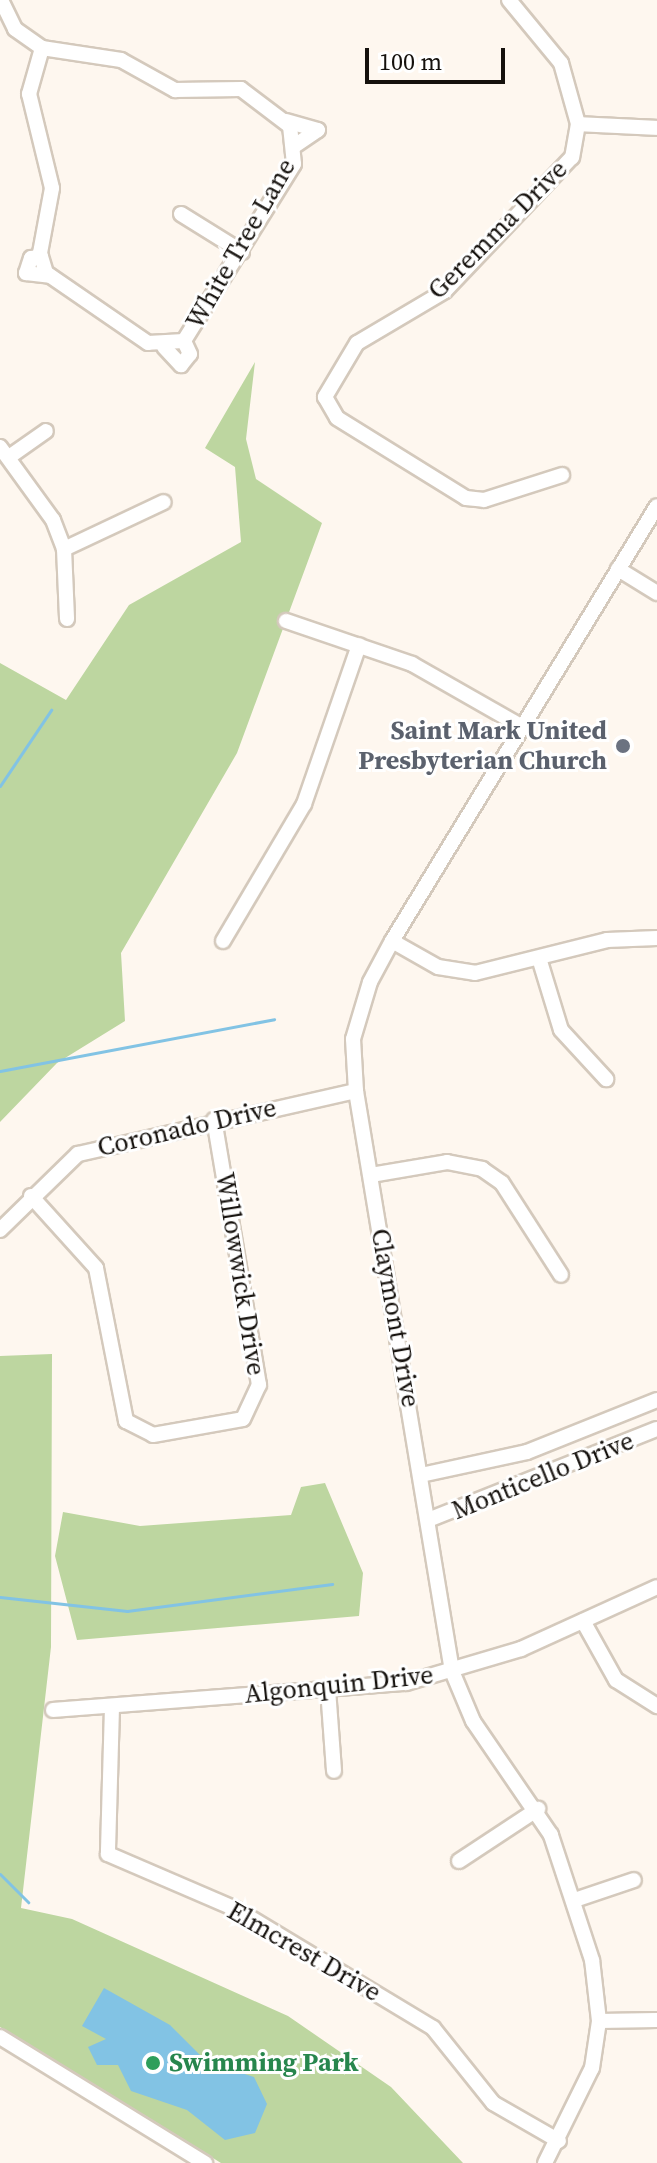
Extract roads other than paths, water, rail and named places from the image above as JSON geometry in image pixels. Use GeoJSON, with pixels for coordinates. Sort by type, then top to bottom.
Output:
{"type":"FeatureCollection","features":[{"type":"Feature","properties":{"kind":"street"},"geometry":{"type":"LineString","coordinates":[[1,0],[15,29],[42,48]]}},
{"type":"Feature","properties":{"kind":"street","name":"Geremma Drive"},"geometry":{"type":"LineString","coordinates":[[509,0],[561,63],[578,124],[572,157],[559,177],[445,291],[357,343],[325,390],[337,418],[466,498],[484,500],[562,475]]}},
{"type":"Feature","properties":{"kind":"street","name":"White Tree Lane"},"geometry":{"type":"LineString","coordinates":[[286,121],[296,145],[294,164],[242,252],[174,344],[50,276],[41,257],[52,188],[29,94],[42,48],[121,60],[175,90],[241,89],[286,121],[318,130],[309,143],[296,145]]}},
{"type":"Feature","properties":{"kind":"street"},"geometry":{"type":"LineString","coordinates":[[578,124],[657,128]]}},
{"type":"Feature","properties":{"kind":"street"},"geometry":{"type":"LineString","coordinates":[[181,214],[242,252]]}},
{"type":"Feature","properties":{"kind":"street"},"geometry":{"type":"LineString","coordinates":[[46,431],[4,452],[53,520],[64,549],[67,619]]}},
{"type":"Feature","properties":{"kind":"street"},"geometry":{"type":"LineString","coordinates":[[64,549],[164,502]]}},
{"type":"Feature","properties":{"kind":"street","name":"Claymont Drive"},"geometry":{"type":"LineString","coordinates":[[545,2163],[587,2083],[599,2021],[575,1900],[538,1809],[473,1721],[452,1671],[356,1091],[356,1024],[392,941],[657,506]]}},
{"type":"Feature","properties":{"kind":"street"},"geometry":{"type":"LineString","coordinates":[[618,569],[657,593]]}},
{"type":"Feature","properties":{"kind":"street"},"geometry":{"type":"LineString","coordinates":[[286,621],[434,674],[524,728]]}},
{"type":"Feature","properties":{"kind":"street"},"geometry":{"type":"LineString","coordinates":[[223,941],[304,804],[359,645]]}},
{"type":"Feature","properties":{"kind":"street"},"geometry":{"type":"LineString","coordinates":[[392,941],[465,973],[607,940],[657,938]]}},
{"type":"Feature","properties":{"kind":"street"},"geometry":{"type":"LineString","coordinates":[[539,958],[561,1030],[606,1079]]}},
{"type":"Feature","properties":{"kind":"street","name":"Coronado Drive"},"geometry":{"type":"LineString","coordinates":[[0,1230],[31,1196],[78,1154],[214,1120],[356,1091]]}},
{"type":"Feature","properties":{"kind":"street","name":"Willowwick Drive"},"geometry":{"type":"LineString","coordinates":[[31,1196],[96,1268],[126,1421],[153,1435],[243,1419],[258,1396],[214,1120]]}},
{"type":"Feature","properties":{"kind":"street"},"geometry":{"type":"LineString","coordinates":[[371,1175],[447,1162],[482,1169],[510,1194],[561,1275]]}},
{"type":"Feature","properties":{"kind":"street","name":"Monticello Drive"},"geometry":{"type":"LineString","coordinates":[[421,1475],[527,1452],[657,1400]]}},
{"type":"Feature","properties":{"kind":"street","name":"Monticello Drive"},"geometry":{"type":"LineString","coordinates":[[428,1520],[657,1429]]}},
{"type":"Feature","properties":{"kind":"street","name":"Algonquin Drive"},"geometry":{"type":"LineString","coordinates":[[53,1710],[328,1689],[452,1671],[583,1621],[657,1587]]}},
{"type":"Feature","properties":{"kind":"street"},"geometry":{"type":"LineString","coordinates":[[583,1621],[616,1680],[657,1706]]}},
{"type":"Feature","properties":{"kind":"street"},"geometry":{"type":"LineString","coordinates":[[328,1689],[334,1771]]}},
{"type":"Feature","properties":{"kind":"street","name":"Elmcrest Drive"},"geometry":{"type":"LineString","coordinates":[[112,1707],[108,1854],[236,1909],[433,2028],[493,2103],[559,2141]]}},
{"type":"Feature","properties":{"kind":"street"},"geometry":{"type":"LineString","coordinates":[[459,1861],[538,1809]]}},
{"type":"Feature","properties":{"kind":"street"},"geometry":{"type":"LineString","coordinates":[[575,1900],[634,1880]]}},
{"type":"Feature","properties":{"kind":"street"},"geometry":{"type":"LineString","coordinates":[[599,2021],[657,2020]]}},
{"type":"Feature","properties":{"kind":"street"},"geometry":{"type":"LineString","coordinates":[[0,2037],[205,2163]]}},
{"type":"Feature","properties":{"kind":"water","name":"Swimming Park"},"geometry":{"type":"Polygon","coordinates":[[[104,1988],[170,2025],[207,2062],[254,2077],[267,2104],[255,2133],[225,2140],[187,2110],[131,2091],[118,2065],[97,2065],[88,2047],[106,2039],[82,2026],[104,1988]]]}},
{"type":"Feature","properties":{"kind":"waterway"},"geometry":{"type":"LineString","coordinates":[[0,786],[51,710]]}},
{"type":"Feature","properties":{"kind":"waterway"},"geometry":{"type":"LineString","coordinates":[[0,1071],[274,1019]]}},
{"type":"Feature","properties":{"kind":"waterway"},"geometry":{"type":"LineString","coordinates":[[0,1597],[127,1611],[332,1584]]}},
{"type":"Feature","properties":{"kind":"waterway"},"geometry":{"type":"LineString","coordinates":[[0,1874],[28,1902]]}},
{"type":"Feature","properties":{"kind":"place","name":"Saint Mark United Presbyterian Church"},"geometry":{"type":"Point","coordinates":[623,746]}},
{"type":"Feature","properties":{"kind":"place","name":"Swimming Park"},"geometry":{"type":"Point","coordinates":[153,2063]}}]}
